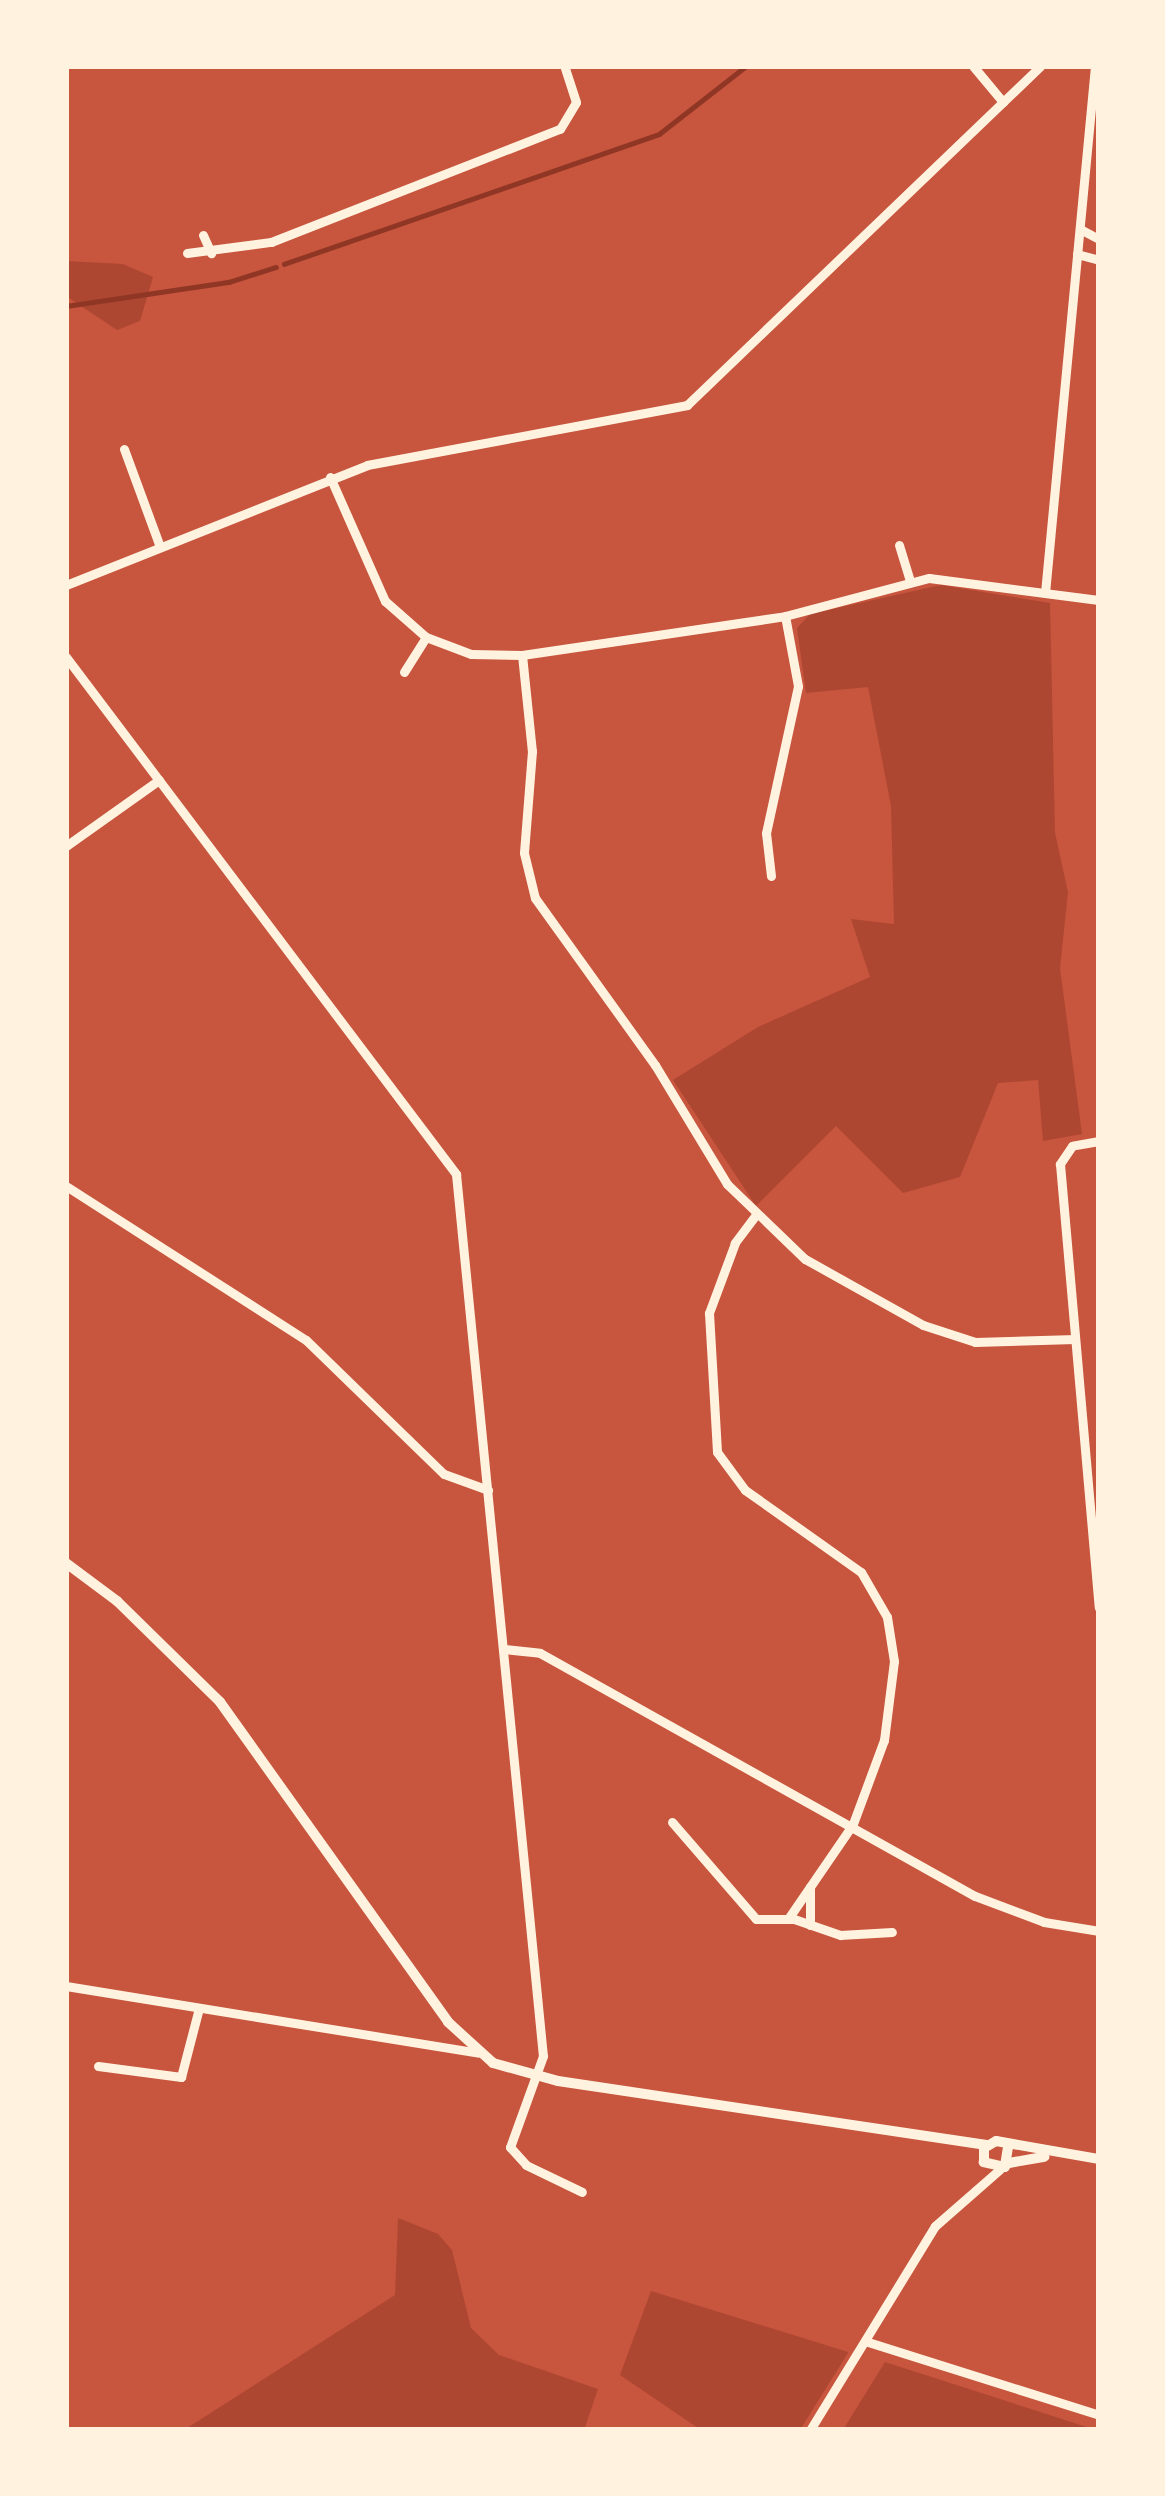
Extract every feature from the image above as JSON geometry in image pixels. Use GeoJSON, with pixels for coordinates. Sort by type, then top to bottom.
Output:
{"type":"FeatureCollection","features":[{"type":"Feature","properties":{"kind":"street"},"geometry":{"type":"LineString","coordinates":[[187,253],[272,242],[560,129],[576,102],[564,66]]}},
{"type":"Feature","properties":{"kind":"street"},"geometry":{"type":"LineString","coordinates":[[973,66],[1003,102]]}},
{"type":"Feature","properties":{"kind":"street"},"geometry":{"type":"LineString","coordinates":[[66,585],[330,477],[697,399],[1040,66]]}},
{"type":"Feature","properties":{"kind":"street"},"geometry":{"type":"LineString","coordinates":[[1046,593],[1095,66]]}},
{"type":"Feature","properties":{"kind":"street"},"geometry":{"type":"LineString","coordinates":[[1086,164],[1099,166]]}},
{"type":"Feature","properties":{"kind":"street"},"geometry":{"type":"LineString","coordinates":[[1080,229],[1099,239]]}},
{"type":"Feature","properties":{"kind":"street"},"geometry":{"type":"LineString","coordinates":[[203,235],[211,253]]}},
{"type":"Feature","properties":{"kind":"street"},"geometry":{"type":"LineString","coordinates":[[1077,254],[1099,260]]}},
{"type":"Feature","properties":{"kind":"street"},"geometry":{"type":"LineString","coordinates":[[124,449],[160,547]]}},
{"type":"Feature","properties":{"kind":"street"},"geometry":{"type":"LineString","coordinates":[[330,477],[377,589],[426,638],[471,653],[522,655],[785,616],[910,582],[945,578],[1099,600]]}},
{"type":"Feature","properties":{"kind":"street"},"geometry":{"type":"LineString","coordinates":[[899,545],[910,582]]}},
{"type":"Feature","properties":{"kind":"street"},"geometry":{"type":"LineString","coordinates":[[771,876],[766,832],[798,686],[785,616]]}},
{"type":"Feature","properties":{"kind":"street"},"geometry":{"type":"LineString","coordinates":[[404,672],[426,638]]}},
{"type":"Feature","properties":{"kind":"street"},"geometry":{"type":"LineString","coordinates":[[522,655],[532,752],[524,853],[536,898],[755,1216],[844,1286],[939,1332],[994,1343],[1075,1340]]}},
{"type":"Feature","properties":{"kind":"street"},"geometry":{"type":"LineString","coordinates":[[66,657],[452,1165],[543,2056],[511,2151],[582,2192]]}},
{"type":"Feature","properties":{"kind":"street"},"geometry":{"type":"LineString","coordinates":[[66,846],[159,780]]}},
{"type":"Feature","properties":{"kind":"street"},"geometry":{"type":"LineString","coordinates":[[1099,1141],[1072,1146],[1060,1164],[1099,1604]]}},
{"type":"Feature","properties":{"kind":"street"},"geometry":{"type":"LineString","coordinates":[[66,1186],[306,1340],[444,1474],[488,1490]]}},
{"type":"Feature","properties":{"kind":"street"},"geometry":{"type":"LineString","coordinates":[[755,1216],[735,1243],[710,1313],[710,1419],[734,1480],[851,1561],[887,1617],[889,1713],[853,1824],[788,1919]]}},
{"type":"Feature","properties":{"kind":"street"},"geometry":{"type":"LineString","coordinates":[[66,1563],[117,1601],[220,1702],[478,2053]]}},
{"type":"Feature","properties":{"kind":"street"},"geometry":{"type":"LineString","coordinates":[[504,1649],[540,1653],[747,1774],[853,1824],[997,1906],[1099,1931]]}},
{"type":"Feature","properties":{"kind":"street"},"geometry":{"type":"LineString","coordinates":[[672,1822],[746,1912],[770,1923],[788,1919],[839,1935],[892,1932]]}},
{"type":"Feature","properties":{"kind":"street"},"geometry":{"type":"LineString","coordinates":[[810,1887],[810,1925]]}},
{"type":"Feature","properties":{"kind":"street"},"geometry":{"type":"LineString","coordinates":[[66,1987],[478,2053],[536,2077],[956,2143],[1005,2166]]}},
{"type":"Feature","properties":{"kind":"street"},"geometry":{"type":"LineString","coordinates":[[98,2066],[181,2077],[199,2008]]}},
{"type":"Feature","properties":{"kind":"street"},"geometry":{"type":"LineString","coordinates":[[1005,2166],[1008,2147]]}},
{"type":"Feature","properties":{"kind":"street"},"geometry":{"type":"LineString","coordinates":[[972,2191],[986,2156],[1008,2147],[1099,2159]]}},
{"type":"Feature","properties":{"kind":"street"},"geometry":{"type":"LineString","coordinates":[[810,2430],[935,2226],[1005,2166],[1059,2154]]}},
{"type":"Feature","properties":{"kind":"street"},"geometry":{"type":"LineString","coordinates":[[868,2342],[1099,2415]]}},
{"type":"Feature","properties":{"kind":"shaded area"},"geometry":{"type":"Polygon","coordinates":[[[66,261],[123,264],[153,277],[140,321],[117,330],[66,296],[66,261]]]}},
{"type":"Feature","properties":{"kind":"shaded area"},"geometry":{"type":"Polygon","coordinates":[[[941,585],[1050,603],[1055,833],[1068,892],[1060,968],[1082,1134],[1043,1141],[1038,1080],[998,1083],[960,1177],[903,1193],[836,1126],[756,1206],[673,1080],[758,1027],[870,977],[851,919],[894,924],[891,806],[868,687],[806,693],[797,628],[810,614],[941,585]]]}},
{"type":"Feature","properties":{"kind":"shaded area"},"geometry":{"type":"Polygon","coordinates":[[[398,2218],[438,2234],[452,2250],[471,2328],[499,2355],[598,2389],[584,2430],[184,2430],[395,2295],[398,2218]]]}},
{"type":"Feature","properties":{"kind":"shaded area"},"geometry":{"type":"Polygon","coordinates":[[[651,2291],[848,2353],[800,2430],[701,2430],[620,2375],[651,2291]]]}},
{"type":"Feature","properties":{"kind":"shaded area"},"geometry":{"type":"Polygon","coordinates":[[[885,2362],[1096,2430],[843,2430],[885,2362]]]}},
{"type":"Feature","properties":{"kind":"waterway"},"geometry":{"type":"LineString","coordinates":[[284,264],[659,134],[746,66]]}},
{"type":"Feature","properties":{"kind":"waterway"},"geometry":{"type":"LineString","coordinates":[[66,306],[229,282],[276,267]]}}]}
